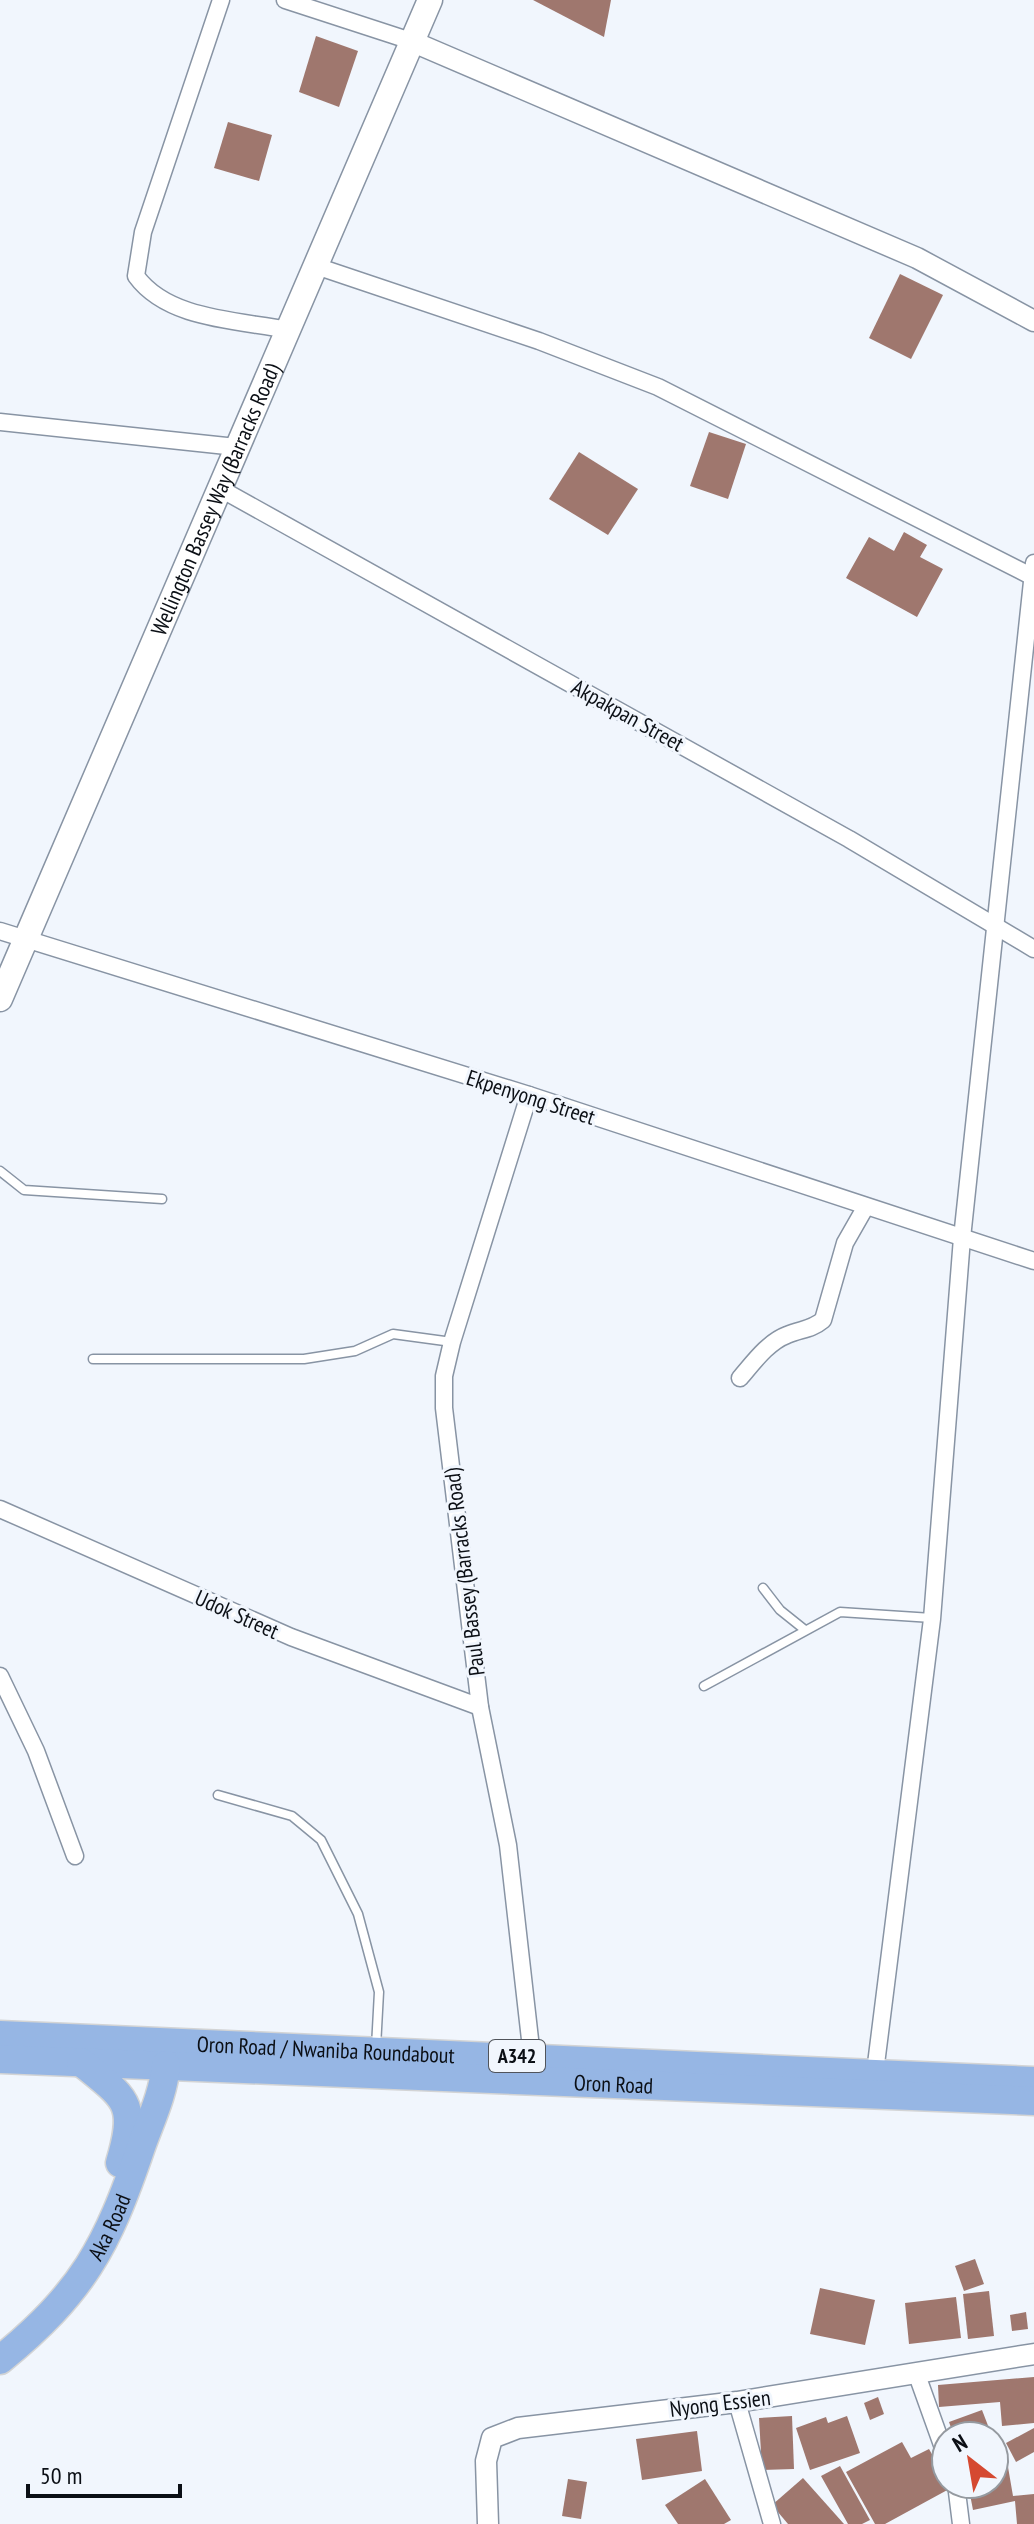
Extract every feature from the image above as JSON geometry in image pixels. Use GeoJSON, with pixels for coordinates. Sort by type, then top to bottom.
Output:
{"type":"FeatureCollection","features":[{"type":"Feature","properties":{"kind":"highway","name":"Oron Road / Nwaniba Roundabout"},"geometry":{"type":"LineString","coordinates":[[0,2035],[1034,2081]]}},
{"type":"Feature","properties":{"kind":"highway","name":"Oron Road"},"geometry":{"type":"LineString","coordinates":[[0,2059],[1034,2101]]}},
{"type":"Feature","properties":{"kind":"highway"},"geometry":{"type":"LineString","coordinates":[[0,2340],[39,2306],[78,2258],[93,2234],[121,2159],[129,2114],[123,2096],[81,2062]]}},
{"type":"Feature","properties":{"kind":"highway","name":"Aka Road"},"geometry":{"type":"LineString","coordinates":[[0,2360],[49,2317],[102,2247],[160,2100],[166,2065]]}},
{"type":"Feature","properties":{"kind":"main road","name":"Wellington Bassey Way (Barracks Road)"},"geometry":{"type":"LineString","coordinates":[[0,999],[430,0]]}},
{"type":"Feature","properties":{"kind":"street"},"geometry":{"type":"LineString","coordinates":[[221,0],[143,232],[136,276],[150,294],[177,308],[288,330]]}},
{"type":"Feature","properties":{"kind":"street"},"geometry":{"type":"LineString","coordinates":[[285,0],[411,41],[917,258],[1034,321]]}},
{"type":"Feature","properties":{"kind":"street"},"geometry":{"type":"LineString","coordinates":[[316,266],[539,341],[658,387],[1033,570],[962,1238],[932,1619],[875,2072]]}},
{"type":"Feature","properties":{"kind":"street"},"geometry":{"type":"LineString","coordinates":[[0,422],[236,447]]}},
{"type":"Feature","properties":{"kind":"street","name":"Akpakpan Street"},"geometry":{"type":"LineString","coordinates":[[219,488],[849,839],[997,930],[1034,949]]}},
{"type":"Feature","properties":{"kind":"street","name":"Ekpenyong Street"},"geometry":{"type":"LineString","coordinates":[[0,931],[529,1095],[865,1208],[1034,1261]]}},
{"type":"Feature","properties":{"kind":"street","name":"Paul Bassey (Barracks Road)"},"geometry":{"type":"LineString","coordinates":[[529,1095],[452,1342],[444,1376],[444,1408],[480,1707],[508,1845],[532,2057]]}},
{"type":"Feature","properties":{"kind":"street"},"geometry":{"type":"LineString","coordinates":[[740,1378],[767,1348],[785,1335],[813,1328],[823,1320],[845,1243],[865,1208]]}},
{"type":"Feature","properties":{"kind":"street","name":"Udok Street"},"geometry":{"type":"LineString","coordinates":[[0,1509],[291,1637],[480,1707]]}},
{"type":"Feature","properties":{"kind":"street"},"geometry":{"type":"LineString","coordinates":[[0,1676],[36,1751],[75,1856]]}},
{"type":"Feature","properties":{"kind":"street","name":"Nyong Essien"},"geometry":{"type":"LineString","coordinates":[[488,2524],[486,2461],[492,2438],[550,2422],[737,2402],[1034,2354]]}},
{"type":"Feature","properties":{"kind":"street"},"geometry":{"type":"LineString","coordinates":[[917,2375],[933,2420]]}},
{"type":"Feature","properties":{"kind":"street"},"geometry":{"type":"LineString","coordinates":[[737,2402],[772,2524]]}},
{"type":"Feature","properties":{"kind":"street"},"geometry":{"type":"LineString","coordinates":[[958,2500],[961,2524]]}},
{"type":"Feature","properties":{"kind":"lane"},"geometry":{"type":"LineString","coordinates":[[0,1171],[24,1190],[162,1199]]}},
{"type":"Feature","properties":{"kind":"lane"},"geometry":{"type":"LineString","coordinates":[[93,1359],[304,1359],[355,1351],[393,1334],[452,1342]]}},
{"type":"Feature","properties":{"kind":"lane"},"geometry":{"type":"LineString","coordinates":[[763,1588],[780,1610],[805,1630]]}},
{"type":"Feature","properties":{"kind":"lane"},"geometry":{"type":"LineString","coordinates":[[704,1686],[840,1612],[932,1619]]}},
{"type":"Feature","properties":{"kind":"lane"},"geometry":{"type":"LineString","coordinates":[[218,1795],[292,1816],[321,1840],[358,1914],[379,1992],[376,2051]]}},
{"type":"Feature","properties":{"kind":"building"},"geometry":{"type":"Polygon","coordinates":[[[533,0],[611,0],[604,37],[533,0]]]}},
{"type":"Feature","properties":{"kind":"building"},"geometry":{"type":"Polygon","coordinates":[[[316,36],[358,51],[339,107],[299,92],[316,36]]]}},
{"type":"Feature","properties":{"kind":"building"},"geometry":{"type":"Polygon","coordinates":[[[228,122],[272,135],[259,181],[214,168],[228,122]]]}},
{"type":"Feature","properties":{"kind":"building"},"geometry":{"type":"Polygon","coordinates":[[[900,274],[943,295],[911,359],[869,338],[900,274]]]}},
{"type":"Feature","properties":{"kind":"building"},"geometry":{"type":"Polygon","coordinates":[[[709,432],[746,444],[728,499],[690,486],[709,432]]]}},
{"type":"Feature","properties":{"kind":"building"},"geometry":{"type":"Polygon","coordinates":[[[579,452],[638,489],[608,535],[549,499],[579,452]]]}},
{"type":"Feature","properties":{"kind":"building"},"geometry":{"type":"Polygon","coordinates":[[[904,532],[927,545],[920,557],[943,569],[917,617],[846,578],[869,537],[894,551],[904,532]]]}},
{"type":"Feature","properties":{"kind":"building"},"geometry":{"type":"Polygon","coordinates":[[[975,2259],[984,2284],[964,2291],[955,2266],[975,2259]]]}},
{"type":"Feature","properties":{"kind":"building"},"geometry":{"type":"Polygon","coordinates":[[[820,2288],[875,2300],[865,2345],[810,2334],[820,2288]]]}},
{"type":"Feature","properties":{"kind":"building"},"geometry":{"type":"Polygon","coordinates":[[[989,2291],[994,2336],[968,2339],[963,2294],[989,2291]]]}},
{"type":"Feature","properties":{"kind":"building"},"geometry":{"type":"Polygon","coordinates":[[[956,2297],[961,2338],[909,2344],[905,2303],[956,2297]]]}},
{"type":"Feature","properties":{"kind":"building"},"geometry":{"type":"Polygon","coordinates":[[[1026,2312],[1028,2329],[1012,2331],[1010,2315],[1026,2312]]]}},
{"type":"Feature","properties":{"kind":"building"},"geometry":{"type":"Polygon","coordinates":[[[1034,2377],[1034,2423],[1010,2425],[1010,2420],[1002,2420],[1000,2402],[939,2407],[938,2385],[1034,2377]]]}},
{"type":"Feature","properties":{"kind":"building"},"geometry":{"type":"Polygon","coordinates":[[[878,2397],[884,2414],[870,2420],[864,2403],[878,2397]]]}},
{"type":"Feature","properties":{"kind":"building"},"geometry":{"type":"Polygon","coordinates":[[[982,2410],[986,2420],[954,2420],[982,2410]]]}},
{"type":"Feature","properties":{"kind":"building"},"geometry":{"type":"Polygon","coordinates":[[[792,2416],[794,2469],[762,2470],[759,2418],[792,2416]]]}},
{"type":"Feature","properties":{"kind":"building"},"geometry":{"type":"Polygon","coordinates":[[[847,2416],[860,2453],[810,2470],[796,2428],[826,2417],[828,2423],[847,2416]]]}},
{"type":"Feature","properties":{"kind":"building"},"geometry":{"type":"Polygon","coordinates":[[[1034,2428],[1034,2452],[1016,2462],[1010,2451],[1010,2441],[1034,2428]]]}},
{"type":"Feature","properties":{"kind":"building"},"geometry":{"type":"Polygon","coordinates":[[[697,2431],[702,2471],[642,2480],[636,2439],[697,2431]]]}},
{"type":"Feature","properties":{"kind":"building"},"geometry":{"type":"Polygon","coordinates":[[[902,2442],[911,2458],[929,2449],[930,2499],[885,2524],[875,2524],[846,2472],[902,2442]]]}},
{"type":"Feature","properties":{"kind":"building"},"geometry":{"type":"Polygon","coordinates":[[[840,2466],[870,2520],[862,2524],[848,2524],[821,2476],[840,2466]]]}},
{"type":"Feature","properties":{"kind":"building"},"geometry":{"type":"Polygon","coordinates":[[[803,2478],[844,2524],[788,2524],[772,2505],[803,2478]]]}},
{"type":"Feature","properties":{"kind":"building"},"geometry":{"type":"Polygon","coordinates":[[[568,2479],[587,2482],[581,2519],[562,2516],[568,2479]]]}},
{"type":"Feature","properties":{"kind":"building"},"geometry":{"type":"Polygon","coordinates":[[[705,2479],[731,2520],[724,2524],[678,2524],[665,2505],[705,2479]]]}},
{"type":"Feature","properties":{"kind":"building"},"geometry":{"type":"Polygon","coordinates":[[[1010,2479],[1013,2496],[1034,2494],[1034,2524],[1017,2524],[1015,2501],[973,2510],[971,2500],[1010,2500],[1010,2479]]]}}]}
